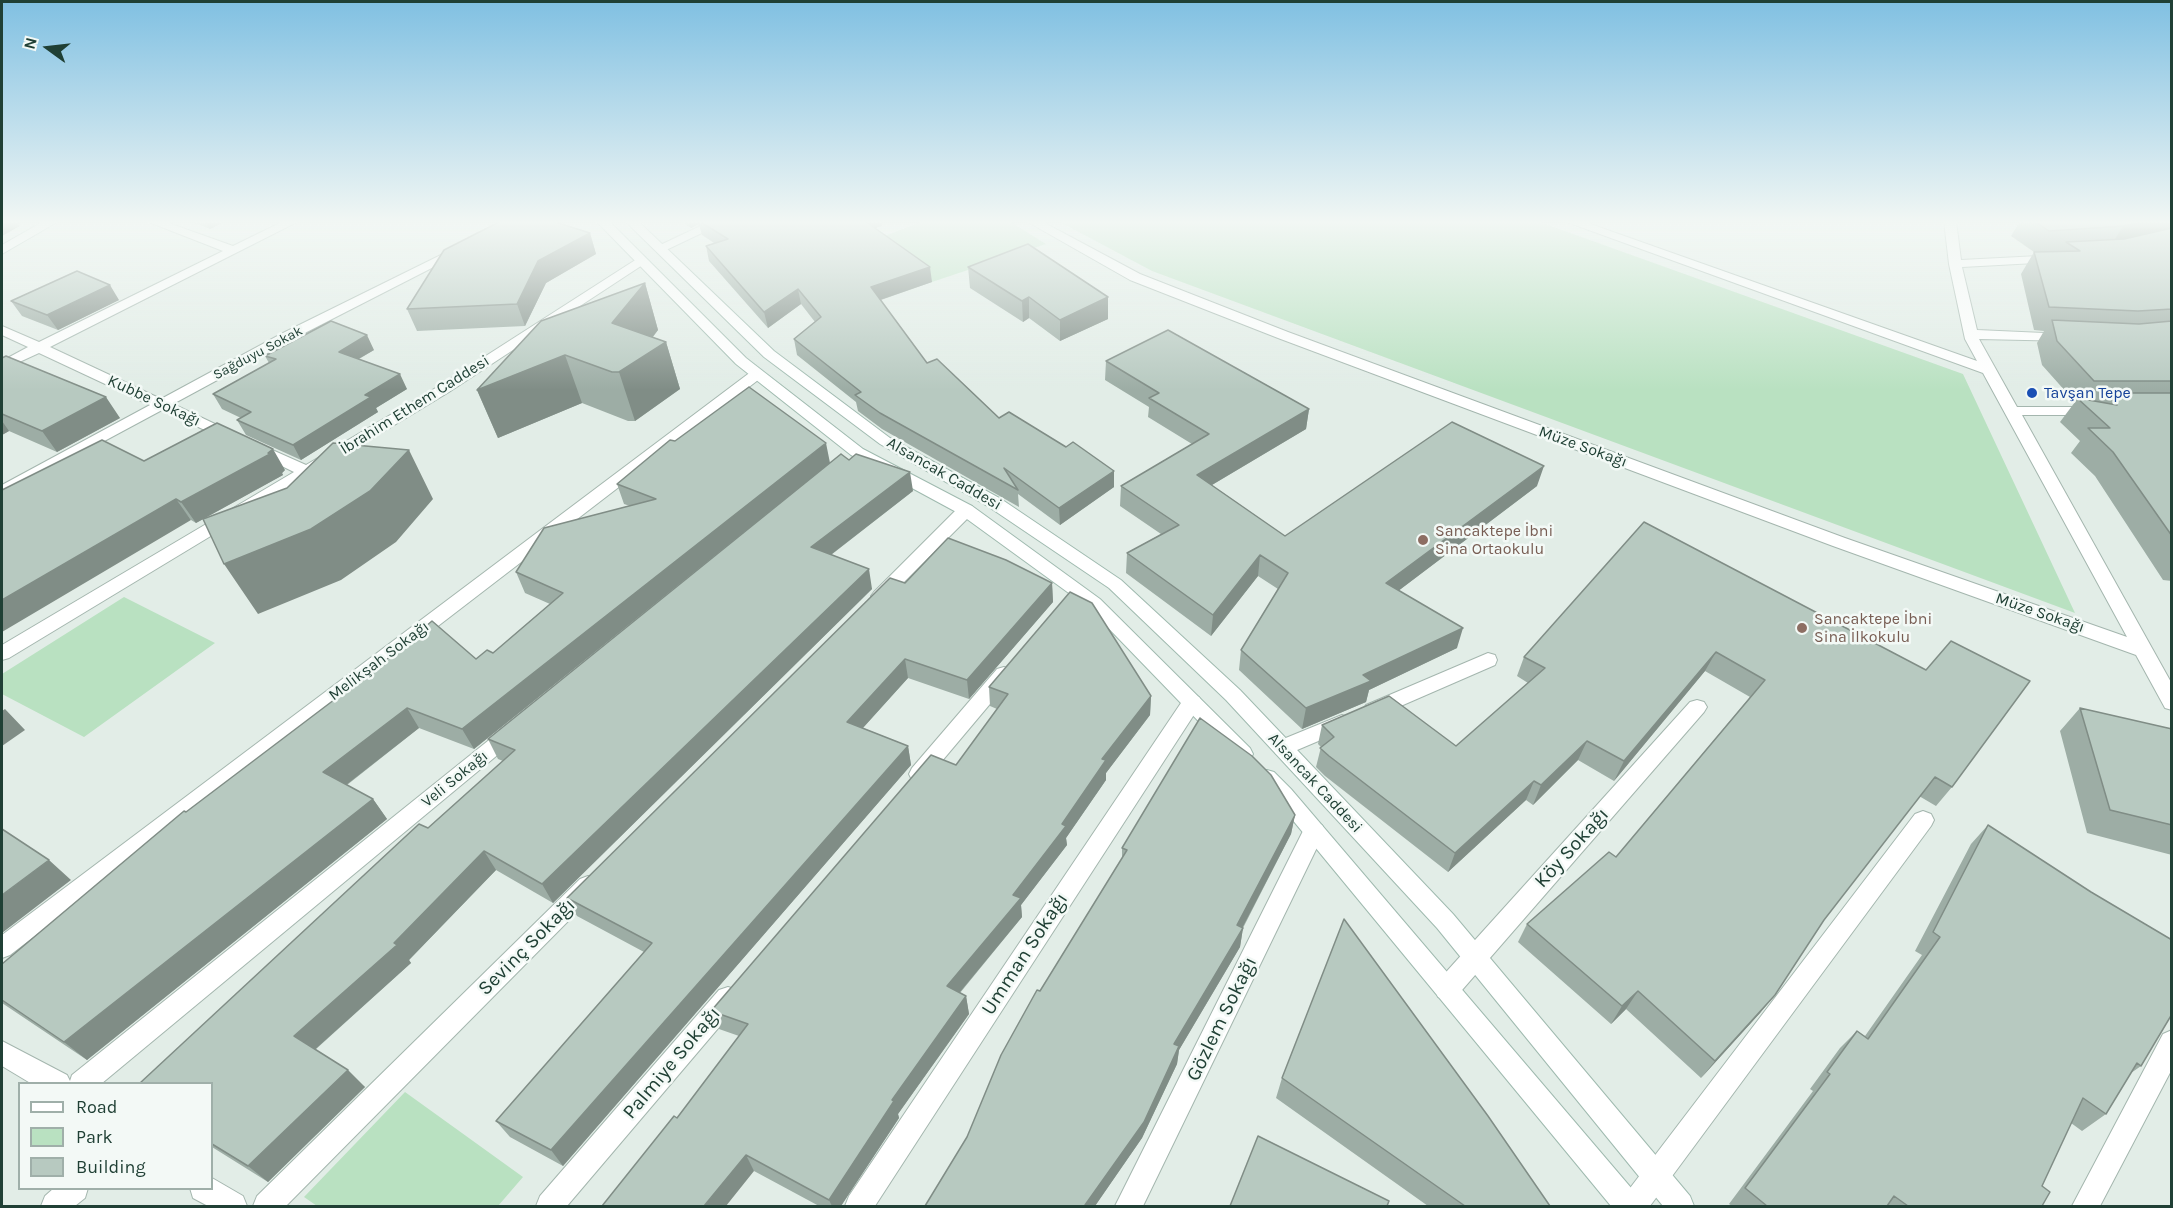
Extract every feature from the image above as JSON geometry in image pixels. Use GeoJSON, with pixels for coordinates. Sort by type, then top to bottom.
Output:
{"type":"FeatureCollection","features":[{"type":"Feature","properties":{"kind":"street"},"geometry":{"type":"LineString","coordinates":[[2,366],[180,277]]}},
{"type":"Feature","properties":{"kind":"street","name":"Sağduyu Sokak"},"geometry":{"type":"LineString","coordinates":[[2,492],[288,336],[406,277]]}},
{"type":"Feature","properties":{"kind":"street","name":"İbrahim Ethem Caddesi"},"geometry":{"type":"LineString","coordinates":[[2,653],[444,389],[615,277]]}},
{"type":"Feature","properties":{"kind":"street","name":"Alsancak Caddesi"},"geometry":{"type":"LineString","coordinates":[[656,277],[741,362],[857,452],[966,510],[1094,603],[1284,795],[1628,1206]]}},
{"type":"Feature","properties":{"kind":"street","name":"Alsancak Caddesi"},"geometry":{"type":"LineString","coordinates":[[690,277],[769,354],[881,438],[995,503],[1115,584],[1233,695],[1445,921],[1473,959],[1680,1206]]}},
{"type":"Feature","properties":{"kind":"street","name":"Müze Sokağı"},"geometry":{"type":"LineString","coordinates":[[1135,277],[1283,335],[1828,538],[2143,650]]}},
{"type":"Feature","properties":{"kind":"street"},"geometry":{"type":"LineString","coordinates":[[1729,277],[1989,370]]}},
{"type":"Feature","properties":{"kind":"street"},"geometry":{"type":"LineString","coordinates":[[1958,277],[1972,334],[1989,370],[2172,703]]}},
{"type":"Feature","properties":{"kind":"street","name":"Kubbe Sokağı"},"geometry":{"type":"LineString","coordinates":[[2,330],[306,471]]}},
{"type":"Feature","properties":{"kind":"street"},"geometry":{"type":"LineString","coordinates":[[1972,334],[2076,339]]}},
{"type":"Feature","properties":{"kind":"street","name":"Melikşah Sokağı"},"geometry":{"type":"LineString","coordinates":[[2,948],[757,374]]}},
{"type":"Feature","properties":{"kind":"street"},"geometry":{"type":"LineString","coordinates":[[2012,411],[2103,411]]}},
{"type":"Feature","properties":{"kind":"street","name":"Alsancak Caddesi"},"geometry":{"type":"LineString","coordinates":[[857,452],[881,438]]}},
{"type":"Feature","properties":{"kind":"street"},"geometry":{"type":"LineString","coordinates":[[838,467],[857,452]]}},
{"type":"Feature","properties":{"kind":"street"},"geometry":{"type":"LineString","coordinates":[[864,611],[966,510]]}},
{"type":"Feature","properties":{"kind":"street"},"geometry":{"type":"LineString","coordinates":[[1060,608],[1076,590]]}},
{"type":"Feature","properties":{"kind":"street"},"geometry":{"type":"LineString","coordinates":[[905,790],[1021,654]]}},
{"type":"Feature","properties":{"kind":"street"},"geometry":{"type":"LineString","coordinates":[[1283,748],[1488,660]]}},
{"type":"Feature","properties":{"kind":"street","name":"Umman Sokağı"},"geometry":{"type":"LineString","coordinates":[[859,1206],[1192,702]]}},
{"type":"Feature","properties":{"kind":"street","name":"Köy Sokağı"},"geometry":{"type":"LineString","coordinates":[[1447,989],[1697,707]]}},
{"type":"Feature","properties":{"kind":"street","name":"Veli Sokağı"},"geometry":{"type":"LineString","coordinates":[[82,1082],[525,723]]}},
{"type":"Feature","properties":{"kind":"street"},"geometry":{"type":"LineString","coordinates":[[1634,1206],[1923,820]]}},
{"type":"Feature","properties":{"kind":"street","name":"Gözlem Sokağı"},"geometry":{"type":"LineString","coordinates":[[1129,1206],[1314,831]]}},
{"type":"Feature","properties":{"kind":"street","name":"Sevinç Sokağı"},"geometry":{"type":"LineString","coordinates":[[267,1206],[603,871]]}},
{"type":"Feature","properties":{"kind":"street","name":"Palmiye Sokağı"},"geometry":{"type":"LineString","coordinates":[[550,1206],[743,980]]}},
{"type":"Feature","properties":{"kind":"street"},"geometry":{"type":"LineString","coordinates":[[2086,1206],[2172,1042]]}},
{"type":"Feature","properties":{"kind":"street"},"geometry":{"type":"LineString","coordinates":[[2,1053],[56,1082]]}},
{"type":"Feature","properties":{"kind":"street"},"geometry":{"type":"LineString","coordinates":[[55,1206],[73,1190]]}},
{"type":"Feature","properties":{"kind":"street"},"geometry":{"type":"LineString","coordinates":[[206,1190],[232,1206]]}},
{"type":"Feature","properties":{"kind":"green space"},"geometry":{"type":"Polygon","coordinates":[[[927,277],[946,277],[932,282],[927,277]]]}},
{"type":"Feature","properties":{"kind":"green space"},"geometry":{"type":"Polygon","coordinates":[[[1169,277],[1694,277],[1963,374],[2075,613],[1169,277]]]}},
{"type":"Feature","properties":{"kind":"green space"},"geometry":{"type":"Polygon","coordinates":[[[124,597],[215,643],[84,737],[2,694],[2,674],[124,597]]]}},
{"type":"Feature","properties":{"kind":"green space"},"geometry":{"type":"Polygon","coordinates":[[[405,1092],[523,1177],[498,1206],[317,1206],[304,1197],[405,1092]]]}},
{"type":"Feature","properties":{"kind":"building"},"geometry":{"type":"Polygon","coordinates":[[[63,277],[92,277],[110,285],[47,315],[11,301],[63,277]]]}},
{"type":"Feature","properties":{"kind":"building"},"geometry":{"type":"Polygon","coordinates":[[[427,277],[530,277],[517,304],[407,309],[427,277]]]}},
{"type":"Feature","properties":{"kind":"building"},"geometry":{"type":"Polygon","coordinates":[[[734,277],[899,277],[871,287],[927,363],[937,359],[999,418],[1009,412],[1066,447],[1073,442],[1114,471],[1059,508],[1004,468],[1018,490],[880,413],[855,395],[861,392],[794,339],[821,317],[798,289],[764,312],[734,277]]]}},
{"type":"Feature","properties":{"kind":"building"},"geometry":{"type":"Polygon","coordinates":[[[984,277],[1078,277],[1108,297],[1060,320],[1029,297],[1022,301],[984,277]]]}},
{"type":"Feature","properties":{"kind":"building"},"geometry":{"type":"Polygon","coordinates":[[[2041,277],[2172,277],[2172,309],[2138,311],[2049,307],[2041,277]]]}},
{"type":"Feature","properties":{"kind":"building"},"geometry":{"type":"Polygon","coordinates":[[[645,283],[612,323],[666,342],[619,372],[612,372],[565,355],[477,390],[541,321],[645,283]]]}},
{"type":"Feature","properties":{"kind":"building"},"geometry":{"type":"Polygon","coordinates":[[[2052,320],[2139,324],[2172,321],[2172,381],[2094,381],[2057,341],[2052,320]]]}},
{"type":"Feature","properties":{"kind":"building"},"geometry":{"type":"Polygon","coordinates":[[[331,321],[367,335],[339,352],[400,374],[365,395],[371,397],[293,445],[237,420],[251,412],[213,394],[276,359],[265,356],[331,321]]]}},
{"type":"Feature","properties":{"kind":"building"},"geometry":{"type":"Polygon","coordinates":[[[1168,330],[1309,409],[1197,475],[1285,536],[1452,422],[1544,466],[1386,583],[1463,628],[1363,675],[1371,681],[1306,708],[1241,650],[1288,573],[1260,555],[1213,615],[1127,553],[1179,525],[1121,486],[1209,434],[1149,398],[1159,393],[1106,361],[1168,330]]]}},
{"type":"Feature","properties":{"kind":"building"},"geometry":{"type":"Polygon","coordinates":[[[6,356],[106,397],[42,431],[2,414],[2,358],[6,356]]]}},
{"type":"Feature","properties":{"kind":"building"},"geometry":{"type":"Polygon","coordinates":[[[749,387],[826,443],[462,729],[407,708],[323,772],[373,799],[64,1042],[2,1000],[2,964],[184,811],[186,812],[351,687],[353,688],[432,621],[476,659],[487,650],[493,653],[563,593],[516,572],[544,528],[656,499],[617,484],[670,440],[675,441],[749,387]]]}},
{"type":"Feature","properties":{"kind":"building"},"geometry":{"type":"Polygon","coordinates":[[[2106,393],[2172,393],[2172,536],[2113,452],[2088,428],[2110,428],[2077,398],[2117,405],[2106,393]]]}},
{"type":"Feature","properties":{"kind":"building"},"geometry":{"type":"Polygon","coordinates":[[[217,423],[273,449],[268,453],[270,454],[181,502],[176,499],[2,600],[2,490],[102,440],[144,461],[217,423]]]}},
{"type":"Feature","properties":{"kind":"building"},"geometry":{"type":"Polygon","coordinates":[[[333,443],[409,450],[370,491],[311,529],[224,564],[203,519],[287,488],[333,443]]]}},
{"type":"Feature","properties":{"kind":"building"},"geometry":{"type":"Polygon","coordinates":[[[841,454],[849,460],[856,454],[910,472],[811,547],[869,569],[542,884],[484,851],[394,943],[397,945],[294,1036],[348,1070],[248,1166],[213,1145],[213,1082],[141,1082],[419,824],[428,828],[515,750],[488,739],[841,454]]]}},
{"type":"Feature","properties":{"kind":"building"},"geometry":{"type":"Polygon","coordinates":[[[1644,522],[1926,670],[1951,641],[2030,681],[1952,787],[1935,777],[1824,920],[1775,995],[1715,1061],[1638,991],[1622,1006],[1527,924],[1609,852],[1616,857],[1765,680],[1716,652],[1624,761],[1587,741],[1541,785],[1534,781],[1455,853],[1320,748],[1334,737],[1322,725],[1389,696],[1456,746],[1545,668],[1524,657],[1644,522]]]}},
{"type":"Feature","properties":{"kind":"building"},"geometry":{"type":"Polygon","coordinates":[[[948,538],[1006,560],[1052,583],[967,680],[905,659],[847,722],[908,746],[551,1150],[496,1121],[652,943],[567,898],[890,578],[905,583],[948,538]]]}},
{"type":"Feature","properties":{"kind":"building"},"geometry":{"type":"Polygon","coordinates":[[[1070,592],[1092,603],[1151,696],[1102,759],[1106,760],[1062,824],[1066,826],[1013,895],[1021,898],[947,986],[966,996],[892,1100],[894,1101],[829,1200],[746,1155],[704,1206],[602,1206],[674,1116],[677,1118],[748,1024],[711,1011],[931,755],[956,765],[1008,694],[989,687],[1070,592]]]}},
{"type":"Feature","properties":{"kind":"building"},"geometry":{"type":"Polygon","coordinates":[[[2080,708],[2172,729],[2172,825],[2110,810],[2080,708]]]}},
{"type":"Feature","properties":{"kind":"building"},"geometry":{"type":"Polygon","coordinates":[[[1200,718],[1252,756],[1271,775],[1295,815],[1237,925],[1243,928],[1174,1044],[1179,1046],[1144,1122],[1085,1205],[1088,1206],[925,1206],[967,1137],[1001,1055],[1037,990],[1040,991],[1127,850],[1122,848],[1200,718]]]}},
{"type":"Feature","properties":{"kind":"building"},"geometry":{"type":"Polygon","coordinates":[[[1988,825],[2091,892],[2172,940],[2172,1014],[2141,1066],[2137,1063],[2106,1114],[2083,1098],[2042,1186],[2050,1192],[2042,1206],[1908,1206],[1894,1196],[1887,1206],[1767,1206],[1745,1188],[1830,1074],[1827,1072],[1857,1031],[1868,1039],[1940,937],[1933,932],[1988,825]]]}},
{"type":"Feature","properties":{"kind":"building"},"geometry":{"type":"Polygon","coordinates":[[[2,829],[49,860],[2,895],[2,829]]]}},
{"type":"Feature","properties":{"kind":"building"},"geometry":{"type":"Polygon","coordinates":[[[1344,919],[1488,1116],[1550,1206],[1465,1206],[1282,1078],[1344,919]]]}},
{"type":"Feature","properties":{"kind":"building"},"geometry":{"type":"Polygon","coordinates":[[[1258,1136],[1389,1201],[1387,1206],[1230,1206],[1258,1136]]]}},
{"type":"Feature","properties":{"kind":"place","name":"Tavşan Tepe"},"geometry":{"type":"Point","coordinates":[2032,393]}},
{"type":"Feature","properties":{"kind":"place","name":"Sancaktepe İbni Sina Ortaokulu"},"geometry":{"type":"Point","coordinates":[1423,540]}},
{"type":"Feature","properties":{"kind":"place","name":"Sancaktepe İbni Sina İlkokulu"},"geometry":{"type":"Point","coordinates":[1802,628]}}]}
